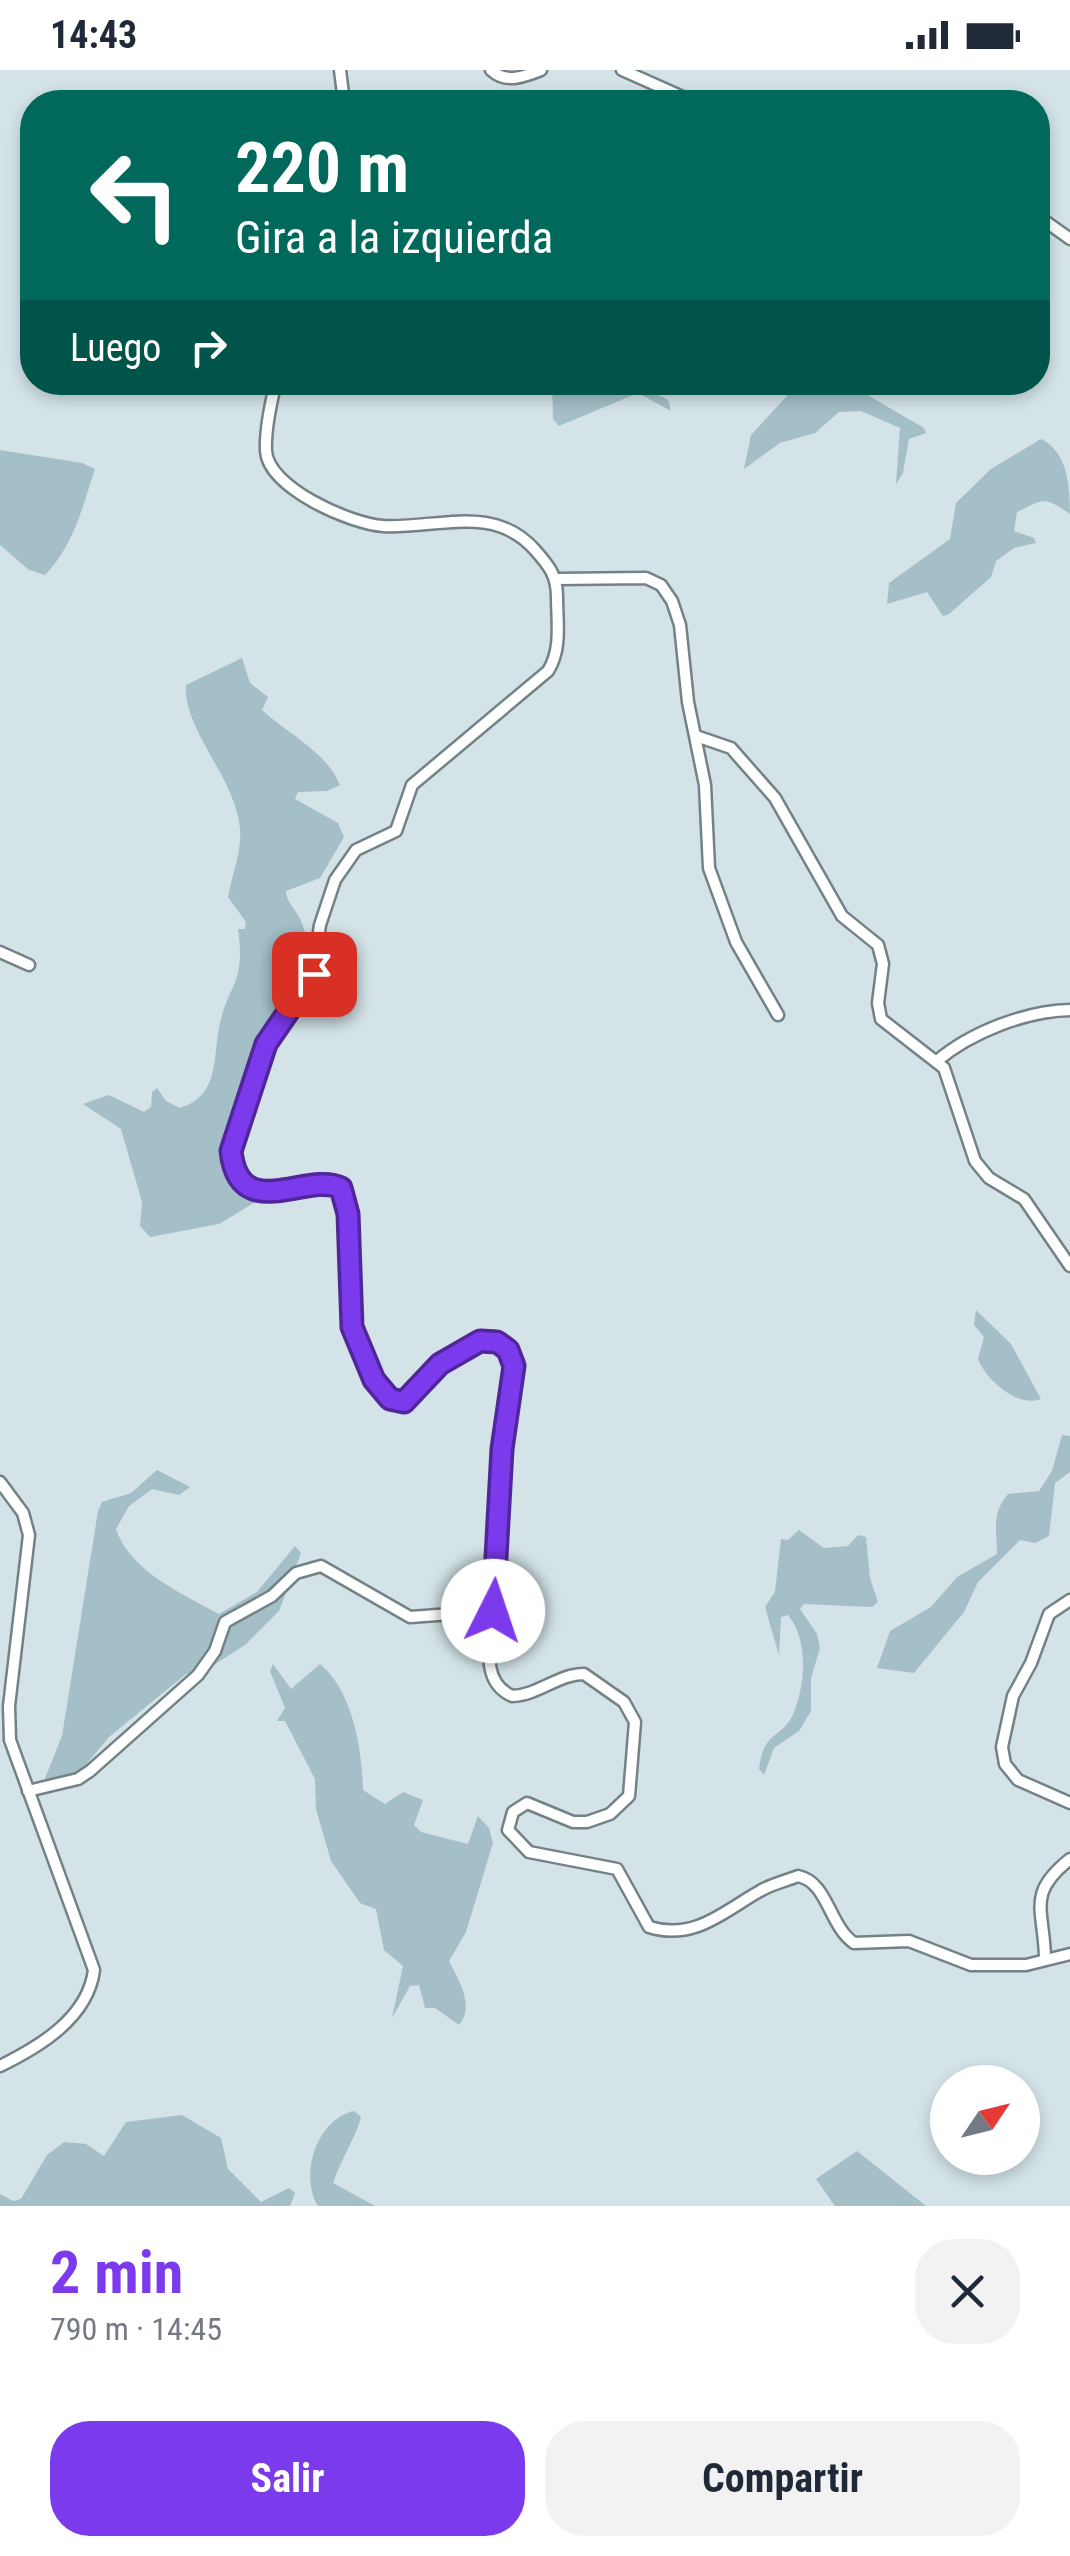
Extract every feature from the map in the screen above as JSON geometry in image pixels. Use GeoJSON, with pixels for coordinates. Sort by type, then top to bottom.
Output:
{"type":"FeatureCollection","features":[{"type":"Feature","properties":{"kind":"street"},"geometry":{"type":"LineString","coordinates":[[491,70],[500,78],[512,79],[542,70]]}},
{"type":"Feature","properties":{"kind":"street"},"geometry":{"type":"LineString","coordinates":[[622,70],[667,90]]}},
{"type":"Feature","properties":{"kind":"street"},"geometry":{"type":"LineString","coordinates":[[274,395],[266,452],[275,473],[292,489],[367,523],[386,526],[448,519],[508,527],[524,538],[557,580],[558,648],[548,672],[412,785],[396,831],[356,850],[343,866],[320,925],[314,974],[266,1044],[231,1151],[238,1176],[270,1192],[330,1182],[341,1188],[348,1214],[352,1327],[374,1380],[390,1399],[404,1402],[440,1364],[480,1341],[497,1342],[508,1350],[514,1366],[502,1449],[489,1670],[502,1692],[512,1696],[537,1694],[566,1677],[584,1674],[624,1702],[635,1722],[632,1786],[623,1805],[587,1822],[573,1822],[535,1804],[519,1806],[509,1819],[508,1830],[529,1852],[617,1869],[624,1876],[641,1919],[660,1930],[715,1921],[760,1890],[798,1876],[816,1886],[833,1921],[854,1944],[910,1941],[971,1965],[1014,1966],[1070,1954]]}},
{"type":"Feature","properties":{"kind":"street"},"geometry":{"type":"LineString","coordinates":[[557,580],[646,578],[664,588],[680,626],[712,880],[736,942],[778,1016]]}},
{"type":"Feature","properties":{"kind":"street"},"geometry":{"type":"LineString","coordinates":[[696,736],[726,744],[775,798],[842,916],[878,945],[882,964],[878,1003],[882,1019],[937,1061],[950,1076],[974,1160],[989,1178],[1024,1199],[1070,1266]]}},
{"type":"Feature","properties":{"kind":"street"},"geometry":{"type":"LineString","coordinates":[[0,952],[30,966]]}},
{"type":"Feature","properties":{"kind":"street"},"geometry":{"type":"LineString","coordinates":[[937,1061],[976,1036],[1038,1012],[1070,1010]]}},
{"type":"Feature","properties":{"kind":"street"},"geometry":{"type":"LineString","coordinates":[[0,1482],[23,1513],[30,1534],[7,1722],[28,1792],[94,1970],[88,1992],[60,2028],[32,2051],[0,2066]]}},
{"type":"Feature","properties":{"kind":"street"},"geometry":{"type":"LineString","coordinates":[[28,1792],[78,1779],[90,1771],[198,1675],[216,1652],[225,1622],[272,1596],[309,1567],[335,1570],[370,1597],[410,1617],[493,1611]]}},
{"type":"Feature","properties":{"kind":"street"},"geometry":{"type":"LineString","coordinates":[[1070,1600],[1056,1606],[1047,1618],[1032,1663],[1015,1691],[1002,1747],[1005,1764],[1018,1780],[1070,1803]]}},
{"type":"Feature","properties":{"kind":"street"},"geometry":{"type":"LineString","coordinates":[[1045,1958],[1041,1889],[1070,1859]]}},
{"type":"Feature","properties":{"kind":"shaded area"},"geometry":{"type":"Polygon","coordinates":[[[552,395],[633,395],[559,426],[553,419],[552,395]]]}},
{"type":"Feature","properties":{"kind":"shaded area"},"geometry":{"type":"Polygon","coordinates":[[[642,395],[658,395],[668,400],[671,411],[642,395]]]}},
{"type":"Feature","properties":{"kind":"shaded area"},"geometry":{"type":"Polygon","coordinates":[[[788,395],[868,395],[924,428],[926,433],[909,439],[903,473],[896,484],[900,428],[861,411],[839,412],[815,433],[780,443],[744,469],[751,435],[788,395]]]}},
{"type":"Feature","properties":{"kind":"shaded area"},"geometry":{"type":"Polygon","coordinates":[[[1041,439],[1062,461],[1070,514],[1044,501],[1017,512],[1014,531],[1034,538],[1036,543],[1014,548],[996,561],[991,577],[949,614],[943,616],[927,592],[887,604],[889,583],[950,539],[956,503],[991,469],[1041,439]]]}},
{"type":"Feature","properties":{"kind":"shaded area"},"geometry":{"type":"Polygon","coordinates":[[[0,450],[82,463],[95,469],[70,539],[45,575],[29,570],[0,545],[0,450]]]}},
{"type":"Feature","properties":{"kind":"shaded area"},"geometry":{"type":"Polygon","coordinates":[[[242,658],[250,683],[268,697],[262,710],[316,753],[340,785],[327,791],[298,792],[295,799],[338,823],[344,837],[320,878],[286,891],[304,930],[304,953],[297,975],[256,1042],[225,1164],[231,1182],[259,1200],[219,1224],[150,1237],[140,1226],[142,1202],[121,1129],[83,1104],[109,1095],[144,1112],[151,1107],[152,1092],[157,1088],[166,1101],[180,1108],[202,1095],[212,1075],[219,1028],[240,962],[238,929],[245,929],[246,922],[228,897],[240,828],[229,790],[192,719],[186,685],[242,658]]]}},
{"type":"Feature","properties":{"kind":"shaded area"},"geometry":{"type":"Polygon","coordinates":[[[976,1310],[1011,1344],[1041,1399],[1013,1396],[982,1367],[978,1359],[984,1337],[974,1325],[976,1310]]]}},
{"type":"Feature","properties":{"kind":"shaded area"},"geometry":{"type":"Polygon","coordinates":[[[1062,1435],[1070,1436],[1070,1472],[1055,1483],[1049,1536],[1035,1543],[1020,1540],[978,1582],[964,1612],[914,1673],[877,1668],[890,1631],[931,1607],[957,1577],[997,1554],[999,1508],[1008,1494],[1039,1491],[1052,1471],[1062,1435]]]}},
{"type":"Feature","properties":{"kind":"shaded area"},"geometry":{"type":"Polygon","coordinates":[[[157,1470],[190,1487],[179,1495],[152,1489],[129,1506],[116,1529],[132,1557],[174,1589],[219,1614],[257,1592],[295,1546],[301,1553],[279,1611],[245,1645],[209,1668],[186,1674],[109,1737],[84,1767],[68,1777],[44,1781],[62,1736],[98,1511],[102,1502],[131,1493],[157,1470]]]}},
{"type":"Feature","properties":{"kind":"shaded area"},"geometry":{"type":"Polygon","coordinates":[[[799,1530],[824,1548],[848,1546],[858,1535],[866,1537],[870,1578],[878,1602],[872,1607],[804,1604],[800,1609],[817,1634],[820,1648],[811,1678],[811,1711],[799,1731],[774,1748],[764,1775],[759,1769],[761,1756],[769,1740],[790,1721],[801,1688],[803,1661],[799,1636],[788,1615],[781,1617],[779,1655],[765,1607],[775,1592],[781,1539],[788,1540],[799,1530]]]}},
{"type":"Feature","properties":{"kind":"shaded area"},"geometry":{"type":"Polygon","coordinates":[[[273,1664],[291,1689],[320,1664],[341,1689],[354,1722],[363,1790],[385,1804],[403,1792],[423,1800],[414,1825],[421,1832],[468,1844],[478,1816],[489,1828],[493,1843],[466,1932],[449,1961],[466,2002],[459,2025],[435,2008],[425,2008],[419,1985],[410,1986],[392,2018],[403,1966],[384,1950],[376,1909],[360,1903],[331,1861],[316,1809],[315,1779],[285,1721],[277,1721],[285,1708],[270,1671],[273,1664]]]}},
{"type":"Feature","properties":{"kind":"shaded area"},"geometry":{"type":"Polygon","coordinates":[[[354,2111],[361,2117],[333,2183],[375,2206],[318,2206],[310,2179],[315,2150],[330,2125],[354,2111]]]}},
{"type":"Feature","properties":{"kind":"shaded area"},"geometry":{"type":"Polygon","coordinates":[[[182,2115],[221,2138],[228,2169],[261,2202],[289,2188],[295,2193],[290,2206],[0,2206],[0,2194],[13,2201],[21,2199],[47,2155],[64,2142],[86,2144],[104,2156],[126,2122],[182,2115]]]}},
{"type":"Feature","properties":{"kind":"shaded area"},"geometry":{"type":"Polygon","coordinates":[[[857,2151],[926,2206],[835,2206],[816,2179],[857,2151]]]}},
{"type":"Feature","properties":{"kind":"route"},"geometry":{"type":"LineString","coordinates":[[314,974],[266,1044],[231,1151],[233,1166],[246,1184],[270,1192],[330,1182],[341,1188],[347,1198],[354,1336],[374,1380],[390,1399],[404,1402],[440,1364],[480,1341],[497,1342],[508,1350],[514,1366],[513,1385],[502,1449],[493,1611]]}}]}
